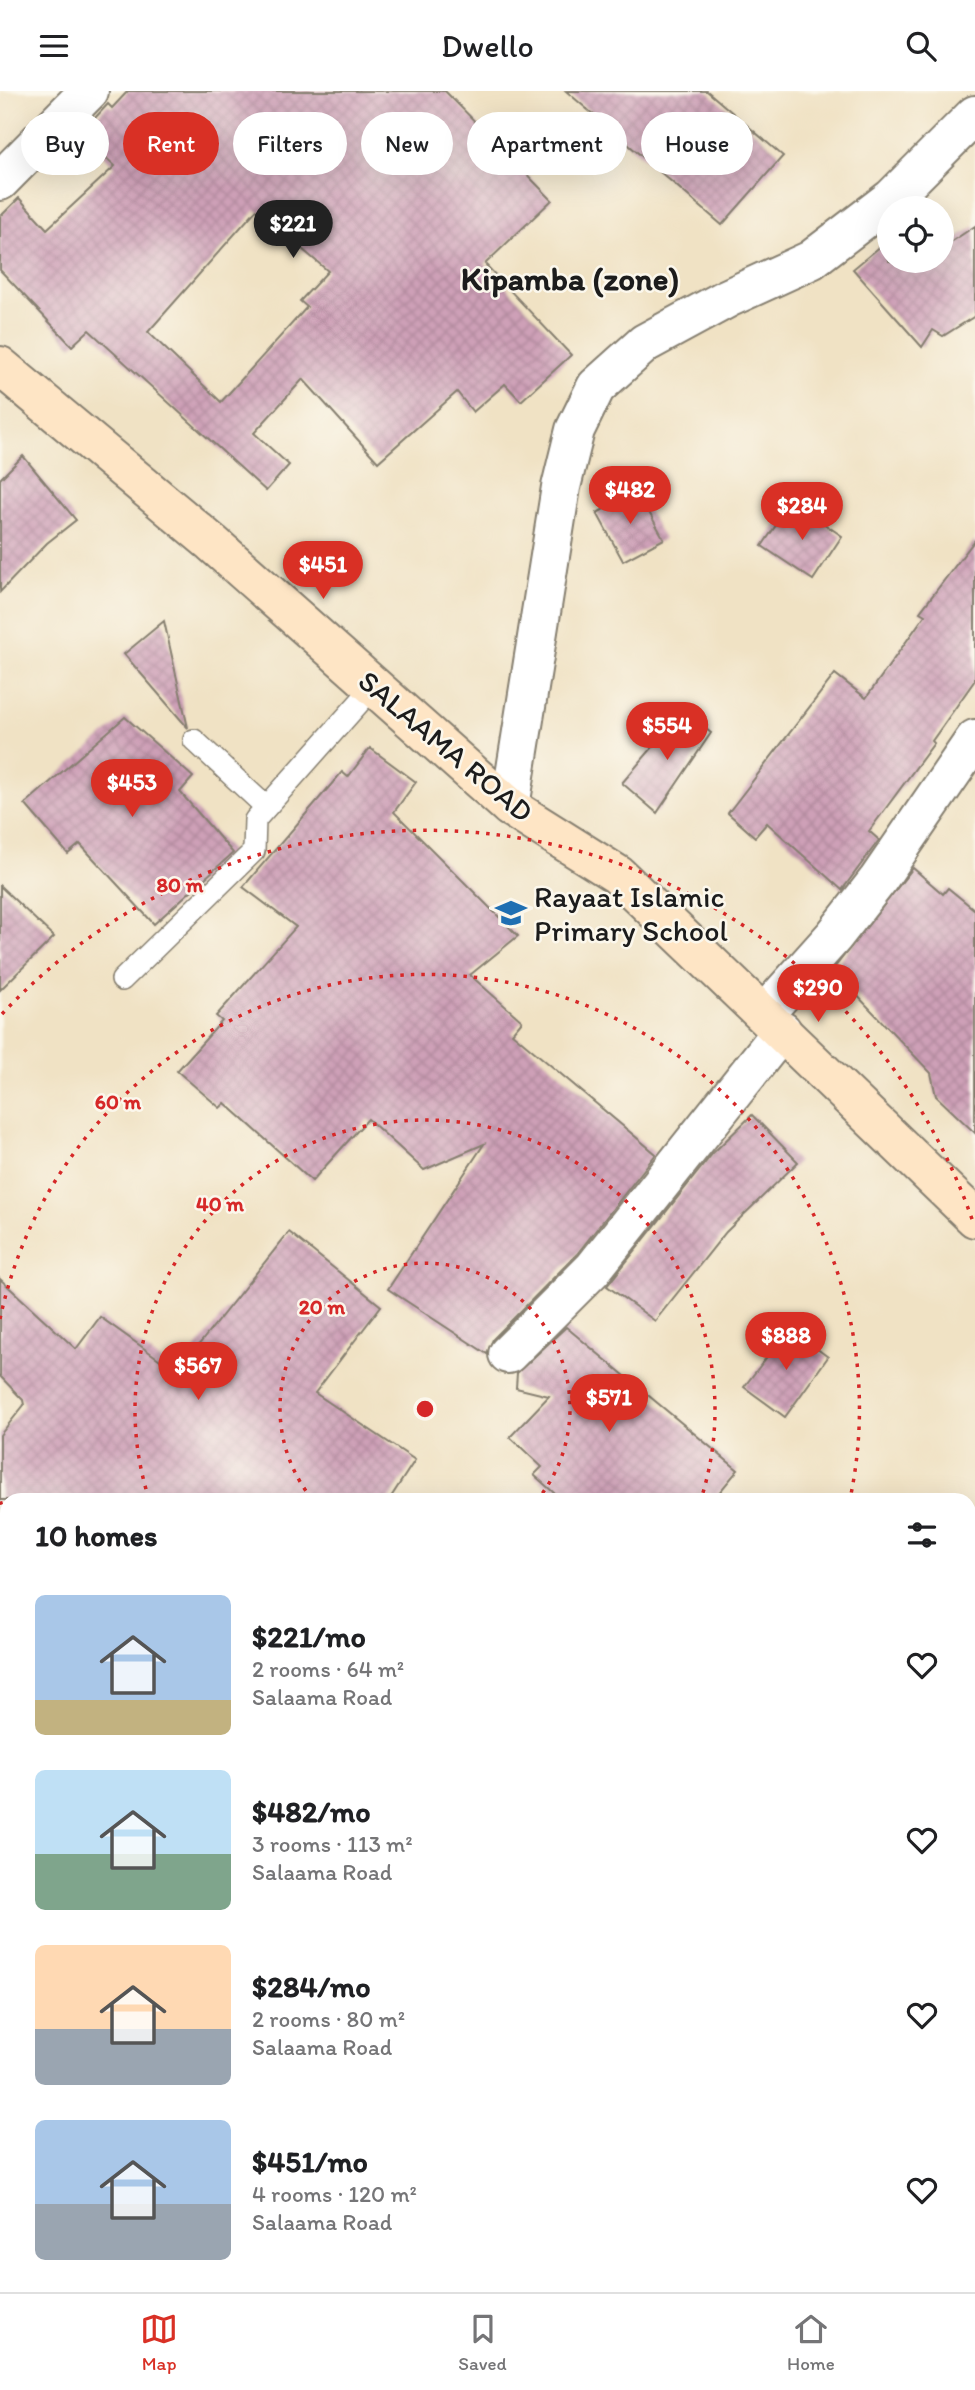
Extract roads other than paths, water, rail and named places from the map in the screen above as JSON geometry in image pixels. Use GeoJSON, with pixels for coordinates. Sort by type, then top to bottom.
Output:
{"type":"FeatureCollection","features":[{"type":"Feature","properties":{"kind":"main road","name":"SALAAMA ROAD"},"geometry":{"type":"LineString","coordinates":[[0,366],[212,543],[510,807],[618,875],[975,1218]]}},
{"type":"Feature","properties":{"kind":"street"},"geometry":{"type":"LineString","coordinates":[[0,181],[89,91]]}},
{"type":"Feature","properties":{"kind":"street"},"geometry":{"type":"LineString","coordinates":[[510,807],[561,487],[575,430],[596,387],[645,343],[728,298],[811,260],[892,198],[975,115]]}},
{"type":"Feature","properties":{"kind":"street"},"geometry":{"type":"LineString","coordinates":[[508,1354],[593,1269],[834,936],[878,880],[975,739]]}},
{"type":"Feature","properties":{"kind":"lane"},"geometry":{"type":"LineString","coordinates":[[122,980],[254,851],[255,820],[374,686]]}},
{"type":"Feature","properties":{"kind":"lane"},"geometry":{"type":"LineString","coordinates":[[194,740],[266,807]]}},
{"type":"Feature","properties":{"kind":"place","name":"Rayaat Islamic Primary School"},"geometry":{"type":"Point","coordinates":[511,913]}},
{"type":"Feature","properties":{"kind":"district","name":"Kipamba (zone)"},"geometry":{"type":"Point","coordinates":[570,278]}}]}
